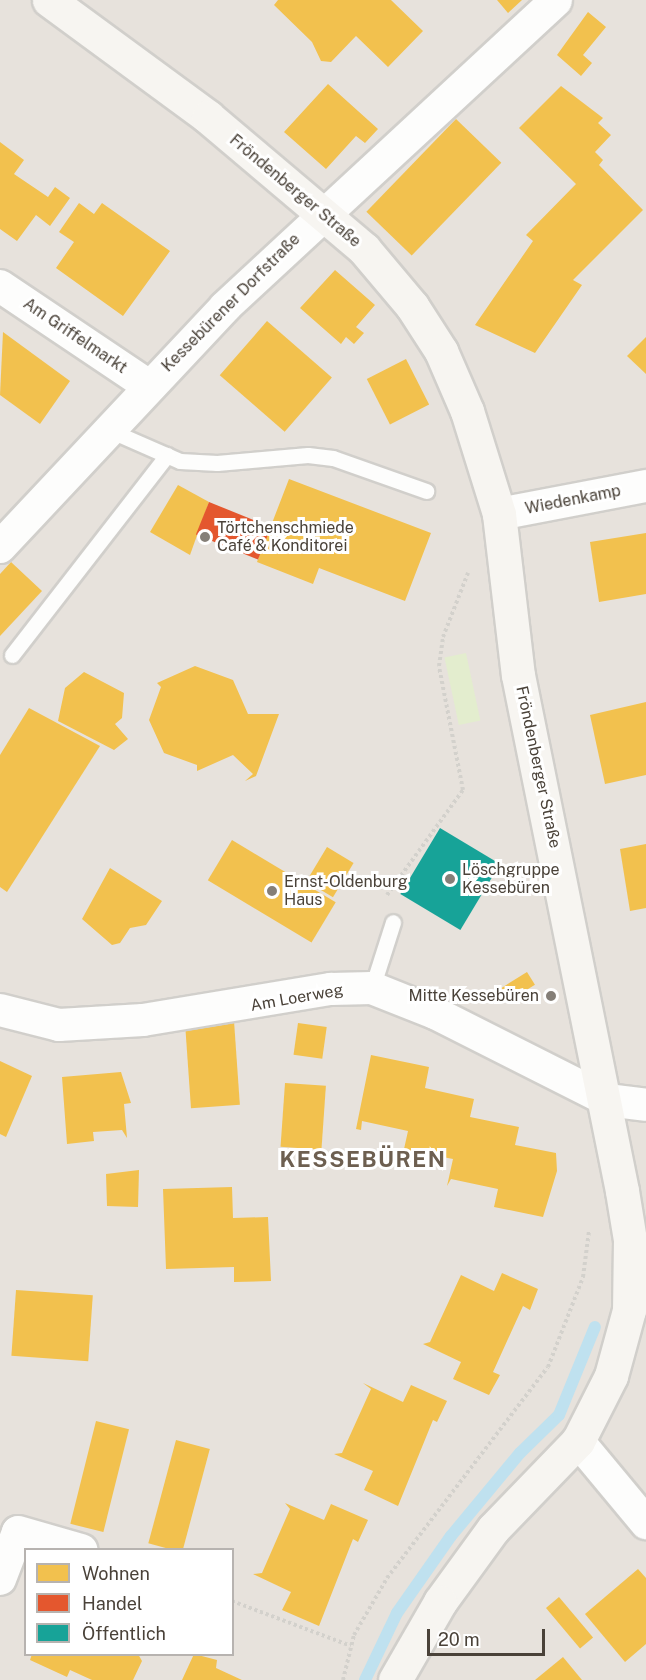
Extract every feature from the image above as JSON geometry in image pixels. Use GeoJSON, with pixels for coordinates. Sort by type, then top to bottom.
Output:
{"type":"FeatureCollection","features":[{"type":"Feature","properties":{"kind":"main road","name":"Fröndenberger Straße"},"geometry":{"type":"LineString","coordinates":[[49,0],[324,211],[412,306],[441,351],[467,411],[500,514],[519,675],[607,1100],[630,1240],[629,1310],[611,1376],[578,1441],[493,1530],[440,1602],[395,1680]]}},
{"type":"Feature","properties":{"kind":"street","name":"Kessebürener Dorfstraße"},"geometry":{"type":"LineString","coordinates":[[0,547],[149,386],[324,211],[556,0]]}},
{"type":"Feature","properties":{"kind":"street","name":"Am Griffelmarkt"},"geometry":{"type":"LineString","coordinates":[[0,286],[149,386]]}},
{"type":"Feature","properties":{"kind":"street","name":"Wiedenkamp"},"geometry":{"type":"LineString","coordinates":[[500,514],[646,486]]}},
{"type":"Feature","properties":{"kind":"street","name":"Am Loerweg"},"geometry":{"type":"LineString","coordinates":[[0,1010],[59,1025],[80,1024],[372,988],[435,1013],[607,1100],[646,1105]]}},
{"type":"Feature","properties":{"kind":"street"},"geometry":{"type":"LineString","coordinates":[[578,1441],[646,1523]]}},
{"type":"Feature","properties":{"kind":"street"},"geometry":{"type":"LineString","coordinates":[[0,1579],[18,1532],[74,1548]]}},
{"type":"Feature","properties":{"kind":"lane"},"geometry":{"type":"LineString","coordinates":[[109,430],[167,456],[217,464],[308,455],[333,458],[426,491]]}},
{"type":"Feature","properties":{"kind":"lane"},"geometry":{"type":"LineString","coordinates":[[12,655],[167,456]]}},
{"type":"Feature","properties":{"kind":"lane"},"geometry":{"type":"LineString","coordinates":[[372,988],[393,922]]}},
{"type":"Feature","properties":{"kind":"path"},"geometry":{"type":"LineString","coordinates":[[393,922],[385,897],[463,790],[442,690],[443,637],[465,575],[503,548]]}},
{"type":"Feature","properties":{"kind":"path"},"geometry":{"type":"LineString","coordinates":[[343,1680],[351,1646],[387,1578],[548,1367],[583,1277],[590,1227]]}},
{"type":"Feature","properties":{"kind":"path"},"geometry":{"type":"LineString","coordinates":[[234,1602],[351,1646]]}},
{"type":"Feature","properties":{"kind":"shaded area"},"geometry":{"type":"Polygon","coordinates":[[[0,0],[646,0],[646,1680],[0,1680],[0,0]]]}},
{"type":"Feature","properties":{"kind":"green space"},"geometry":{"type":"Polygon","coordinates":[[[466,653],[480,720],[459,725],[444,658],[466,653]]]}},
{"type":"Feature","properties":{"kind":"building: Wohnen"},"geometry":{"type":"Polygon","coordinates":[[[278,0],[391,0],[423,31],[388,67],[356,36],[331,62],[321,61],[312,42],[274,5],[278,0]]]}},
{"type":"Feature","properties":{"kind":"building: Wohnen"},"geometry":{"type":"Polygon","coordinates":[[[497,0],[522,0],[508,13],[497,0]]]}},
{"type":"Feature","properties":{"kind":"building: Wohnen"},"geometry":{"type":"Polygon","coordinates":[[[588,12],[606,27],[583,55],[592,63],[581,76],[557,55],[588,12]]]}},
{"type":"Feature","properties":{"kind":"building: Wohnen"},"geometry":{"type":"Polygon","coordinates":[[[328,84],[378,129],[365,143],[356,136],[326,169],[284,132],[328,84]]]}},
{"type":"Feature","properties":{"kind":"building: Wohnen"},"geometry":{"type":"Polygon","coordinates":[[[561,86],[603,118],[598,123],[611,135],[595,152],[603,160],[599,165],[643,210],[573,280],[582,285],[535,353],[475,325],[533,241],[526,235],[576,184],[519,128],[561,86]]]}},
{"type":"Feature","properties":{"kind":"building: Wohnen"},"geometry":{"type":"Polygon","coordinates":[[[456,119],[501,163],[412,256],[366,212],[456,119]]]}},
{"type":"Feature","properties":{"kind":"building: Wohnen"},"geometry":{"type":"Polygon","coordinates":[[[0,142],[24,160],[14,174],[48,197],[55,187],[70,198],[50,226],[36,215],[17,241],[0,229],[0,142]]]}},
{"type":"Feature","properties":{"kind":"building: Wohnen"},"geometry":{"type":"Polygon","coordinates":[[[79,203],[94,214],[102,203],[170,251],[123,316],[56,268],[74,242],[59,232],[79,203]]]}},
{"type":"Feature","properties":{"kind":"building: Wohnen"},"geometry":{"type":"Polygon","coordinates":[[[335,270],[375,305],[356,327],[364,333],[354,344],[346,337],[341,344],[300,308],[335,270]]]}},
{"type":"Feature","properties":{"kind":"building: Wohnen"},"geometry":{"type":"Polygon","coordinates":[[[267,321],[332,377],[285,432],[220,375],[267,321]]]}},
{"type":"Feature","properties":{"kind":"building: Wohnen"},"geometry":{"type":"Polygon","coordinates":[[[3,332],[70,381],[40,424],[0,395],[3,332]]]}},
{"type":"Feature","properties":{"kind":"building: Wohnen"},"geometry":{"type":"Polygon","coordinates":[[[646,337],[646,374],[627,356],[646,337]]]}},
{"type":"Feature","properties":{"kind":"building: Wohnen"},"geometry":{"type":"Polygon","coordinates":[[[406,359],[429,404],[390,424],[367,379],[406,359]]]}},
{"type":"Feature","properties":{"kind":"building: Wohnen"},"geometry":{"type":"Polygon","coordinates":[[[289,479],[431,533],[405,601],[319,568],[313,584],[257,562],[289,479]]]}},
{"type":"Feature","properties":{"kind":"building: Wohnen"},"geometry":{"type":"Polygon","coordinates":[[[178,485],[209,502],[190,555],[150,532],[178,485]]]}},
{"type":"Feature","properties":{"kind":"building: Wohnen"},"geometry":{"type":"Polygon","coordinates":[[[646,533],[646,594],[599,602],[590,542],[646,533]]]}},
{"type":"Feature","properties":{"kind":"building: Wohnen"},"geometry":{"type":"Polygon","coordinates":[[[11,562],[42,591],[0,636],[0,574],[11,562]]]}},
{"type":"Feature","properties":{"kind":"building: Wohnen"},"geometry":{"type":"Polygon","coordinates":[[[195,666],[233,680],[248,714],[279,714],[256,776],[245,781],[253,774],[233,755],[197,771],[197,765],[164,753],[149,720],[161,687],[157,683],[195,666]]]}},
{"type":"Feature","properties":{"kind":"building: Wohnen"},"geometry":{"type":"Polygon","coordinates":[[[84,672],[124,693],[122,718],[115,724],[128,739],[114,750],[58,721],[65,688],[84,672]]]}},
{"type":"Feature","properties":{"kind":"building: Wohnen"},"geometry":{"type":"Polygon","coordinates":[[[646,702],[646,775],[605,784],[590,715],[646,702]]]}},
{"type":"Feature","properties":{"kind":"building: Wohnen"},"geometry":{"type":"Polygon","coordinates":[[[29,708],[100,746],[7,892],[0,887],[0,755],[29,708]]]}},
{"type":"Feature","properties":{"kind":"building: Wohnen","name":"Ernst-Oldenburg Haus"},"geometry":{"type":"Polygon","coordinates":[[[232,840],[336,902],[312,943],[208,880],[232,840]]]}},
{"type":"Feature","properties":{"kind":"building: Wohnen"},"geometry":{"type":"Polygon","coordinates":[[[646,844],[646,908],[630,911],[620,849],[646,844]]]}},
{"type":"Feature","properties":{"kind":"building: Wohnen"},"geometry":{"type":"Polygon","coordinates":[[[327,847],[354,863],[333,897],[306,881],[327,847]]]}},
{"type":"Feature","properties":{"kind":"building: Wohnen"},"geometry":{"type":"Polygon","coordinates":[[[110,868],[162,901],[146,925],[130,928],[120,943],[112,945],[82,919],[110,868]]]}},
{"type":"Feature","properties":{"kind":"building: Wohnen"},"geometry":{"type":"Polygon","coordinates":[[[527,972],[535,985],[510,1001],[502,988],[527,972]]]}},
{"type":"Feature","properties":{"kind":"building: Wohnen"},"geometry":{"type":"Polygon","coordinates":[[[234,1021],[240,1105],[191,1108],[185,1024],[234,1021]]]}},
{"type":"Feature","properties":{"kind":"building: Wohnen"},"geometry":{"type":"Polygon","coordinates":[[[298,1023],[327,1027],[322,1059],[294,1055],[298,1023]]]}},
{"type":"Feature","properties":{"kind":"building: Wohnen"},"geometry":{"type":"Polygon","coordinates":[[[371,1055],[429,1067],[425,1088],[474,1099],[470,1117],[519,1127],[515,1145],[556,1153],[557,1171],[543,1217],[494,1207],[498,1189],[451,1179],[447,1186],[453,1159],[407,1150],[402,1158],[408,1131],[362,1121],[361,1130],[356,1129],[371,1055]]]}},
{"type":"Feature","properties":{"kind":"building: Wohnen"},"geometry":{"type":"Polygon","coordinates":[[[0,1061],[32,1076],[6,1137],[0,1134],[0,1061]]]}},
{"type":"Feature","properties":{"kind":"building: Wohnen"},"geometry":{"type":"Polygon","coordinates":[[[121,1072],[131,1103],[124,1104],[127,1138],[122,1130],[93,1132],[94,1141],[67,1144],[62,1077],[121,1072]]]}},
{"type":"Feature","properties":{"kind":"building: Wohnen"},"geometry":{"type":"Polygon","coordinates":[[[285,1083],[326,1086],[321,1150],[281,1147],[285,1083]]]}},
{"type":"Feature","properties":{"kind":"building: Wohnen"},"geometry":{"type":"Polygon","coordinates":[[[139,1170],[138,1207],[107,1206],[106,1174],[139,1170]]]}},
{"type":"Feature","properties":{"kind":"building: Wohnen"},"geometry":{"type":"Polygon","coordinates":[[[232,1187],[233,1218],[268,1217],[271,1281],[234,1282],[234,1267],[166,1269],[163,1189],[232,1187]]]}},
{"type":"Feature","properties":{"kind":"building: Wohnen"},"geometry":{"type":"Polygon","coordinates":[[[502,1273],[538,1289],[530,1310],[523,1306],[493,1372],[500,1375],[489,1395],[453,1379],[461,1362],[423,1344],[430,1342],[461,1275],[494,1291],[502,1273]]]}},
{"type":"Feature","properties":{"kind":"building: Wohnen"},"geometry":{"type":"Polygon","coordinates":[[[16,1290],[93,1295],[88,1361],[11,1356],[16,1290]]]}},
{"type":"Feature","properties":{"kind":"building: Wohnen"},"geometry":{"type":"Polygon","coordinates":[[[363,1383],[403,1402],[411,1385],[447,1401],[437,1422],[433,1420],[398,1506],[364,1490],[373,1471],[334,1454],[342,1453],[371,1389],[363,1383]]]}},
{"type":"Feature","properties":{"kind":"building: Wohnen"},"geometry":{"type":"Polygon","coordinates":[[[96,1421],[129,1429],[103,1532],[70,1524],[96,1421]]]}},
{"type":"Feature","properties":{"kind":"building: Wohnen"},"geometry":{"type":"Polygon","coordinates":[[[176,1440],[210,1449],[183,1548],[166,1548],[148,1543],[176,1440]]]}},
{"type":"Feature","properties":{"kind":"building: Wohnen"},"geometry":{"type":"Polygon","coordinates":[[[285,1503],[324,1520],[331,1504],[368,1520],[358,1542],[353,1539],[319,1626],[282,1610],[291,1592],[253,1574],[262,1573],[290,1509],[285,1503]]]}},
{"type":"Feature","properties":{"kind":"building: Wohnen"},"geometry":{"type":"Polygon","coordinates":[[[638,1569],[646,1578],[646,1644],[625,1662],[585,1614],[638,1569]]]}},
{"type":"Feature","properties":{"kind":"building: Wohnen"},"geometry":{"type":"Polygon","coordinates":[[[559,1597],[593,1638],[580,1649],[546,1608],[559,1597]]]}},
{"type":"Feature","properties":{"kind":"building: Wohnen"},"geometry":{"type":"Polygon","coordinates":[[[31,1656],[139,1656],[142,1661],[133,1680],[92,1680],[70,1670],[67,1677],[30,1660],[31,1656]]]}},
{"type":"Feature","properties":{"kind":"building: Wohnen"},"geometry":{"type":"Polygon","coordinates":[[[193,1656],[202,1656],[217,1660],[216,1668],[242,1680],[182,1680],[193,1656]]]}},
{"type":"Feature","properties":{"kind":"building: Wohnen"},"geometry":{"type":"Polygon","coordinates":[[[563,1657],[582,1680],[535,1680],[563,1657]]]}},
{"type":"Feature","properties":{"kind":"building: Handel"},"geometry":{"type":"Polygon","coordinates":[[[209,502],[271,527],[258,560],[196,534],[209,502]]]}},
{"type":"Feature","properties":{"kind":"building: Öffentlich","name":"Löschgruppe Kessebüren"},"geometry":{"type":"Polygon","coordinates":[[[440,828],[500,864],[460,930],[400,894],[440,828]]]}},
{"type":"Feature","properties":{"kind":"waterway"},"geometry":{"type":"LineString","coordinates":[[365,1680],[397,1613],[451,1536],[520,1453],[559,1415],[595,1327]]}},
{"type":"Feature","properties":{"kind":"place","name":"Törtchenschmiede Café & Konditorei"},"geometry":{"type":"Point","coordinates":[205,537]}},
{"type":"Feature","properties":{"kind":"place","name":"Löschgruppe Kessebüren"},"geometry":{"type":"Point","coordinates":[450,879]}},
{"type":"Feature","properties":{"kind":"place","name":"Ernst-Oldenburg Haus"},"geometry":{"type":"Point","coordinates":[272,891]}},
{"type":"Feature","properties":{"kind":"place","name":"Mitte Kessebüren"},"geometry":{"type":"Point","coordinates":[551,996]}},
{"type":"Feature","properties":{"kind":"district","name":"KESSEBÜREN"},"geometry":{"type":"Point","coordinates":[363,1160]}}]}
